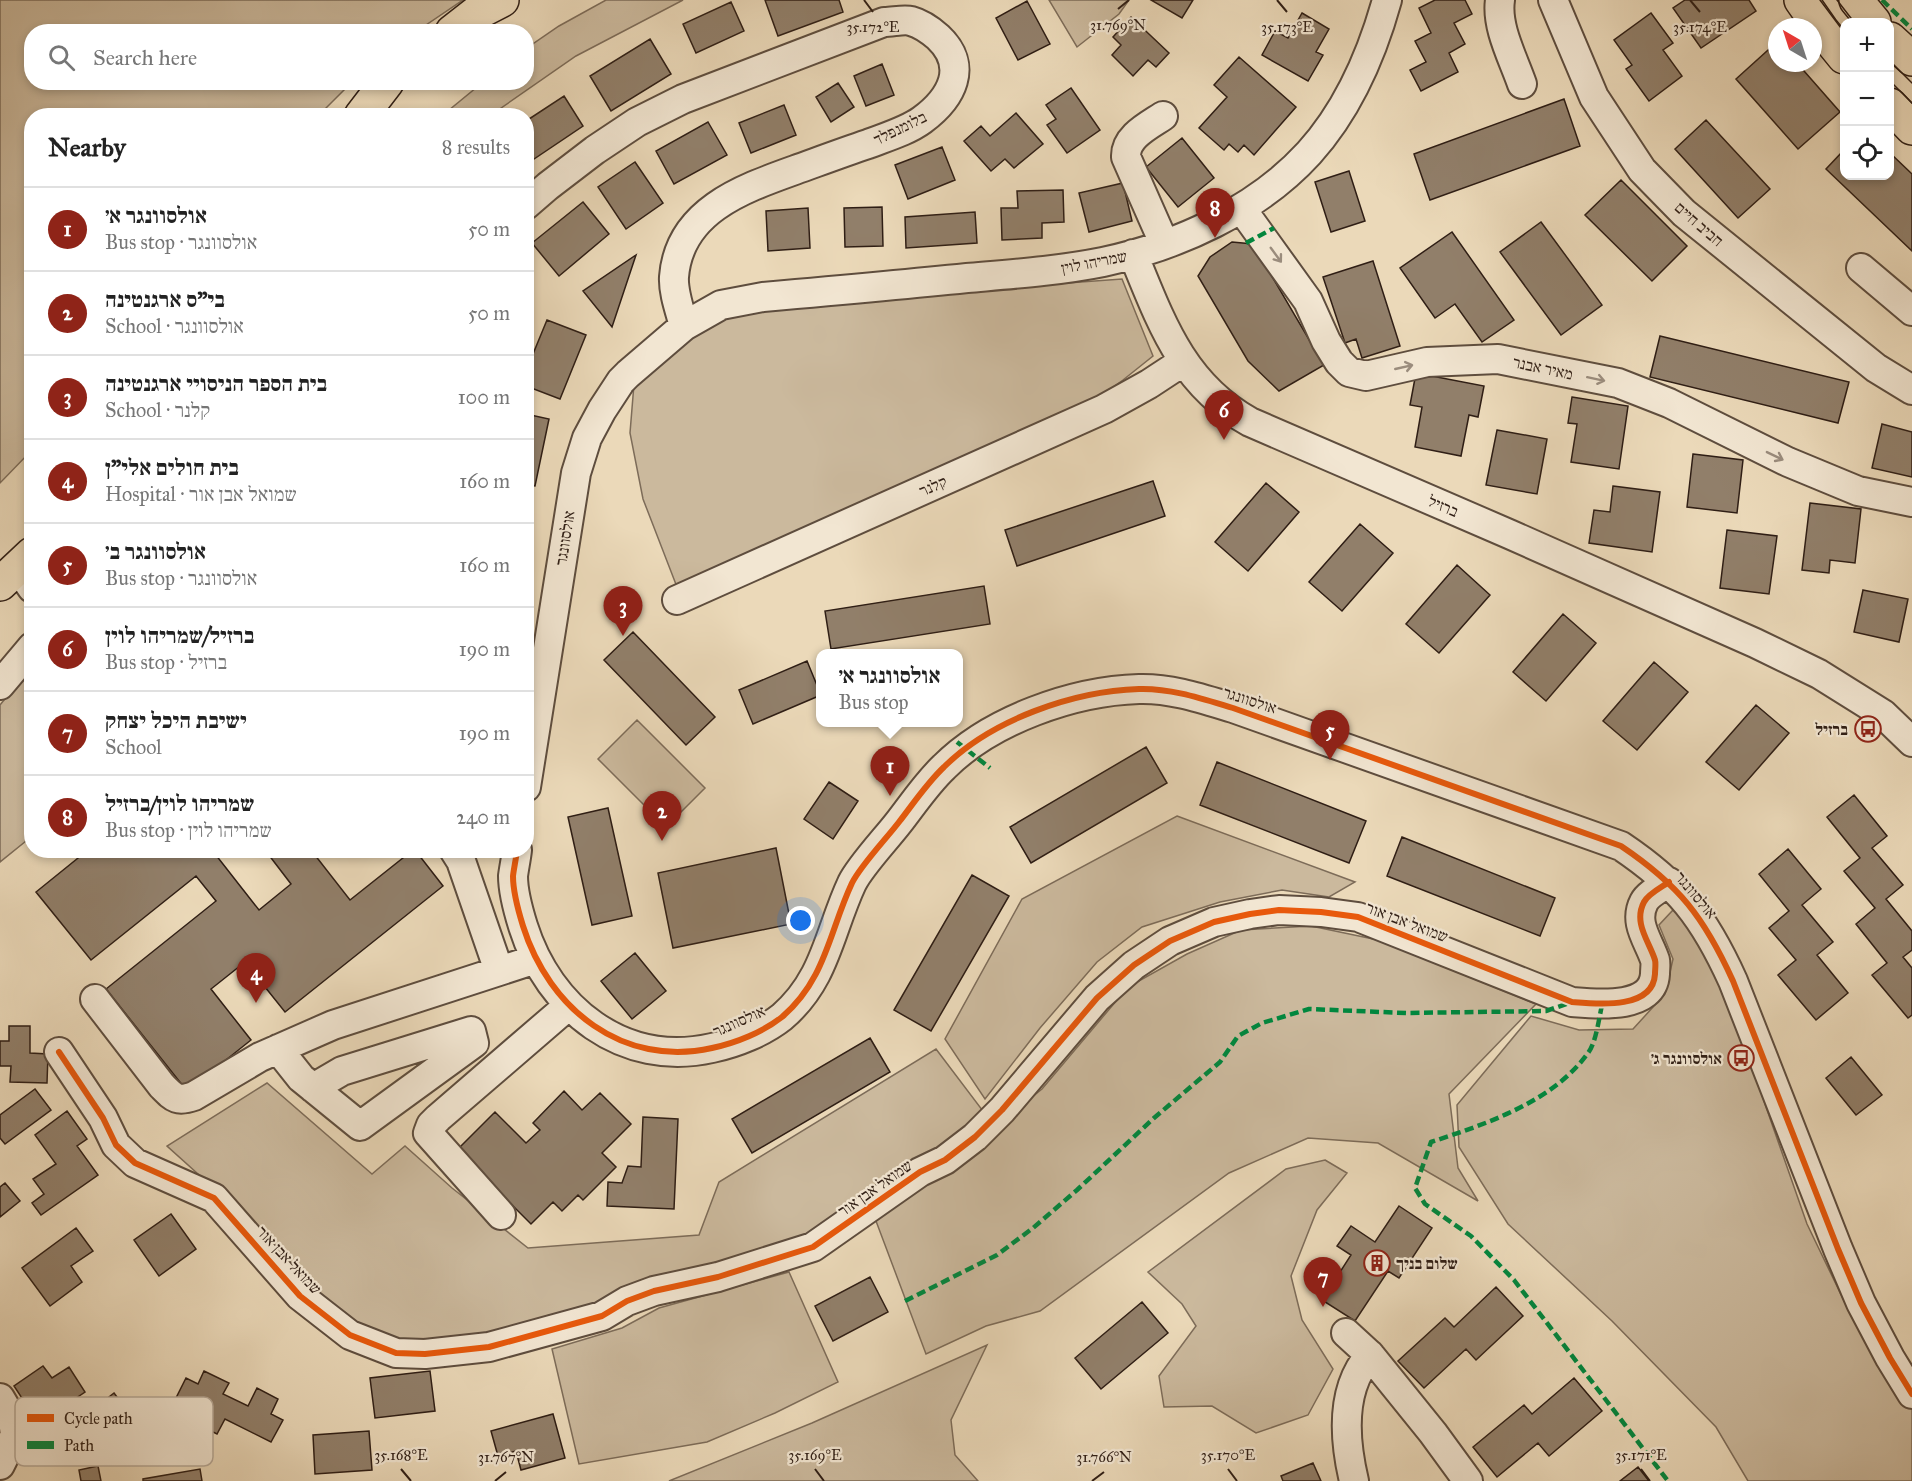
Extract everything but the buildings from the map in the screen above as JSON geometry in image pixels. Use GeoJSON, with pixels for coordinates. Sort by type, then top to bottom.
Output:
{"type":"FeatureCollection","features":[{"type":"Feature","properties":{"kind":"main road"},"geometry":{"type":"LineString","coordinates":[[462,24],[475,14],[502,0]]}},
{"type":"Feature","properties":{"kind":"main road"},"geometry":{"type":"LineString","coordinates":[[1801,0],[1821,30],[1840,51]]}},
{"type":"Feature","properties":{"kind":"main road"},"geometry":{"type":"LineString","coordinates":[[1856,0],[1871,18]]}},
{"type":"Feature","properties":{"kind":"main road"},"geometry":{"type":"LineString","coordinates":[[1894,43],[1912,59]]}},
{"type":"Feature","properties":{"kind":"main road"},"geometry":{"type":"LineString","coordinates":[[367,108],[381,90]]}},
{"type":"Feature","properties":{"kind":"main road"},"geometry":{"type":"LineString","coordinates":[[1894,109],[1912,128]]}},
{"type":"Feature","properties":{"kind":"street","name":"שמריהו לוין"},"geometry":{"type":"LineString","coordinates":[[684,326],[721,305],[763,297],[1062,269],[1133,254],[1210,225],[1241,208],[1284,177],[1309,153],[1333,122],[1358,78],[1380,24],[1387,0]]}},
{"type":"Feature","properties":{"kind":"street"},"geometry":{"type":"LineString","coordinates":[[1500,0],[1498,10],[1500,22],[1522,84]]}},
{"type":"Feature","properties":{"kind":"street","name":"חביב חיים"},"geometry":{"type":"LineString","coordinates":[[1553,0],[1594,98],[1642,170],[1693,221],[1876,368],[1912,390]]}},
{"type":"Feature","properties":{"kind":"street","name":"בלומנפלד"},"geometry":{"type":"LineString","coordinates":[[534,198],[585,157],[637,122],[683,99],[884,22],[909,20],[929,28],[947,45],[956,64],[952,84],[940,105],[920,122],[756,184],[730,196],[705,214],[690,231],[677,254],[673,279],[684,326]]}},
{"type":"Feature","properties":{"kind":"street"},"geometry":{"type":"LineString","coordinates":[[1163,116],[1132,139],[1126,148],[1126,157],[1164,243]]}},
{"type":"Feature","properties":{"kind":"street","name":"מאיר אבנר"},"geometry":{"type":"LineString","coordinates":[[1241,208],[1308,302],[1326,341],[1339,362],[1349,372],[1366,376],[1427,362],[1498,359],[1618,383],[1669,403],[1788,462],[1858,491],[1912,502]]}},
{"type":"Feature","properties":{"kind":"street","name":"ברזיל"},"geometry":{"type":"LineString","coordinates":[[1133,254],[1163,327],[1174,347],[1192,373],[1230,411],[1250,422],[1509,534],[1809,669],[1883,714],[1912,742]]}},
{"type":"Feature","properties":{"kind":"street"},"geometry":{"type":"LineString","coordinates":[[1861,268],[1912,311]]}},
{"type":"Feature","properties":{"kind":"street","name":"אולסוונגר"},"geometry":{"type":"LineString","coordinates":[[534,734],[576,473],[587,438],[621,381],[684,326]]}},
{"type":"Feature","properties":{"kind":"street","name":"קלנר"},"geometry":{"type":"LineString","coordinates":[[677,600],[1104,409],[1184,361]]}},
{"type":"Feature","properties":{"kind":"street"},"geometry":{"type":"LineString","coordinates":[[0,685],[24,656]]}},
{"type":"Feature","properties":{"kind":"street","name":"אולסוונגר"},"geometry":{"type":"LineString","coordinates":[[516,858],[513,876],[517,907],[530,947],[546,979],[568,1006],[597,1028],[628,1044],[663,1051],[694,1052],[728,1044],[758,1032],[781,1017],[802,994],[822,964],[853,881],[944,766],[972,743],[1005,724],[1051,705],[1100,693],[1140,688],[1179,693],[1233,708],[1621,846],[1669,882],[1695,912],[1716,943],[1861,1303],[1912,1394]]}},
{"type":"Feature","properties":{"kind":"street"},"geometry":{"type":"LineString","coordinates":[[458,858],[500,971]]}},
{"type":"Feature","properties":{"kind":"street","name":"שמואל אבן אור"},"geometry":{"type":"LineString","coordinates":[[59,1053],[103,1118],[116,1145],[135,1163],[214,1198],[300,1296],[350,1335],[396,1353],[425,1354],[489,1347],[602,1316],[627,1301],[654,1291],[718,1276],[813,1247],[920,1172],[945,1160],[975,1137],[1002,1110],[1097,998],[1134,965],[1170,941],[1214,922],[1279,910],[1358,917],[1572,1002],[1602,1005],[1623,1002],[1644,995],[1655,983],[1656,962],[1646,941],[1640,917],[1644,900],[1669,882]]}},
{"type":"Feature","properties":{"kind":"street"},"geometry":{"type":"LineString","coordinates":[[95,999],[162,1086],[173,1097],[183,1100],[260,1058],[333,1024],[536,959]]}},
{"type":"Feature","properties":{"kind":"street"},"geometry":{"type":"LineString","coordinates":[[501,1215],[428,1133],[431,1125],[438,1118],[568,1006]]}},
{"type":"Feature","properties":{"kind":"street"},"geometry":{"type":"LineString","coordinates":[[278,1049],[301,1078],[360,1126],[474,1043],[471,1031],[342,1071],[314,1088]]}},
{"type":"Feature","properties":{"kind":"street"},"geometry":{"type":"LineString","coordinates":[[1346,1334],[1370,1355],[1433,1433],[1468,1481]]}},
{"type":"Feature","properties":{"kind":"street"},"geometry":{"type":"LineString","coordinates":[[1354,1481],[1346,1428],[1351,1389],[1361,1366],[1370,1355]]}},
{"type":"Feature","properties":{"kind":"street"},"geometry":{"type":"LineString","coordinates":[[0,1398],[13,1420],[15,1435],[0,1464]]}},
{"type":"Feature","properties":{"kind":"shaded area"},"geometry":{"type":"Polygon","coordinates":[[[0,0],[463,0],[427,24],[24,24],[24,90],[344,90],[326,108],[24,108],[24,458],[0,483],[0,0]]]}},
{"type":"Feature","properties":{"kind":"shaded area"},"geometry":{"type":"Polygon","coordinates":[[[606,0],[683,0],[576,56],[534,85],[534,43],[559,26],[606,0]]]}},
{"type":"Feature","properties":{"kind":"shaded area"},"geometry":{"type":"Polygon","coordinates":[[[1049,0],[1129,0],[1119,14],[1077,47],[1049,0]]]}},
{"type":"Feature","properties":{"kind":"shaded area"},"geometry":{"type":"Polygon","coordinates":[[[473,90],[527,90],[501,108],[452,108],[473,90]]]}},
{"type":"Feature","properties":{"kind":"shaded area"},"geometry":{"type":"Polygon","coordinates":[[[1122,279],[1153,356],[1089,404],[677,587],[643,499],[630,433],[634,384],[689,340],[726,319],[797,303],[1122,279]]]}},
{"type":"Feature","properties":{"kind":"shaded area"},"geometry":{"type":"Polygon","coordinates":[[[24,676],[24,843],[0,862],[0,705],[24,676]]]}},
{"type":"Feature","properties":{"kind":"shaded area"},"geometry":{"type":"Polygon","coordinates":[[[637,720],[705,788],[666,827],[598,759],[637,720]]]}},
{"type":"Feature","properties":{"kind":"shaded area"},"geometry":{"type":"Polygon","coordinates":[[[1177,816],[1355,882],[1329,897],[1282,890],[1220,902],[1142,927],[1097,962],[1040,1028],[985,1099],[945,1039],[1022,899],[1177,816]]]}},
{"type":"Feature","properties":{"kind":"shaded area"},"geometry":{"type":"Polygon","coordinates":[[[1674,909],[1700,942],[1723,984],[1807,1224],[1847,1307],[1885,1375],[1912,1409],[1912,1481],[1748,1481],[1716,1427],[1612,1321],[1508,1224],[1459,1147],[1457,1105],[1531,1016],[1579,1030],[1633,1029],[1665,994],[1673,959],[1659,925],[1674,909]]]}},
{"type":"Feature","properties":{"kind":"shaded area"},"geometry":{"type":"Polygon","coordinates":[[[1311,926],[1378,940],[1536,1004],[1449,1094],[1458,1168],[1478,1201],[1378,1143],[1308,1138],[1229,1173],[1040,1311],[986,1326],[926,1354],[876,1221],[1042,1089],[1128,987],[1187,954],[1241,930],[1311,926]]]}},
{"type":"Feature","properties":{"kind":"shaded area"},"geometry":{"type":"Polygon","coordinates":[[[936,1049],[986,1115],[831,1231],[538,1328],[418,1346],[341,1319],[218,1192],[167,1146],[267,1083],[372,1174],[405,1146],[452,1188],[528,1248],[699,1235],[719,1182],[936,1049]]]}},
{"type":"Feature","properties":{"kind":"shaded area"},"geometry":{"type":"Polygon","coordinates":[[[1325,1160],[1347,1173],[1317,1210],[1291,1276],[1302,1320],[1333,1369],[1308,1415],[1256,1433],[1212,1406],[1164,1407],[1159,1376],[1196,1326],[1182,1304],[1148,1272],[1286,1169],[1325,1160]]]}},
{"type":"Feature","properties":{"kind":"shaded area"},"geometry":{"type":"Polygon","coordinates":[[[789,1272],[838,1382],[775,1413],[707,1442],[579,1464],[552,1349],[622,1328],[659,1308],[789,1272]]]}},
{"type":"Feature","properties":{"kind":"shaded area"},"geometry":{"type":"Polygon","coordinates":[[[987,1345],[951,1420],[955,1455],[978,1481],[669,1481],[812,1423],[987,1345]]]}},
{"type":"Feature","properties":{"kind":"tram line"},"geometry":{"type":"LineString","coordinates":[[1820,0],[1840,27]]}},
{"type":"Feature","properties":{"kind":"tram line"},"geometry":{"type":"LineString","coordinates":[[1837,0],[1851,18]]}},
{"type":"Feature","properties":{"kind":"tram line"},"geometry":{"type":"LineString","coordinates":[[1894,65],[1912,83]]}},
{"type":"Feature","properties":{"kind":"tram line"},"geometry":{"type":"LineString","coordinates":[[1894,85],[1912,103]]}},
{"type":"Feature","properties":{"kind":"marked path"},"geometry":{"type":"LineString","coordinates":[[1882,0],[1912,29]]}},
{"type":"Feature","properties":{"kind":"marked path"},"geometry":{"type":"LineString","coordinates":[[1246,243],[1274,228]]}},
{"type":"Feature","properties":{"kind":"marked path"},"geometry":{"type":"LineString","coordinates":[[957,742],[990,768]]}},
{"type":"Feature","properties":{"kind":"marked path"},"geometry":{"type":"LineString","coordinates":[[905,1301],[997,1255],[1033,1228],[1154,1118],[1220,1062],[1238,1036],[1262,1023],[1309,1009],[1406,1013],[1546,1011],[1572,1002]]}},
{"type":"Feature","properties":{"kind":"marked path"},"geometry":{"type":"LineString","coordinates":[[1602,1005],[1591,1049],[1573,1070],[1556,1085],[1517,1109],[1496,1119],[1431,1142],[1415,1188],[1425,1204],[1471,1236],[1514,1280],[1668,1481]]}},
{"type":"Feature","properties":{"kind":"cycle path"},"geometry":{"type":"LineString","coordinates":[[516,858],[514,889],[523,926],[535,956],[551,983],[571,1006],[594,1026],[620,1040],[649,1049],[679,1052],[730,1043],[758,1032],[782,1017],[797,1002],[817,971],[856,876],[938,773],[963,750],[1009,722],[1034,711],[1087,695],[1151,689],[1199,698],[1233,708],[1621,846],[1659,875],[1688,904],[1722,958],[1861,1303],[1912,1394]]}},
{"type":"Feature","properties":{"kind":"cycle path"},"geometry":{"type":"LineString","coordinates":[[59,1052],[103,1118],[116,1145],[135,1163],[214,1198],[300,1296],[350,1335],[396,1353],[425,1354],[489,1347],[602,1316],[627,1301],[654,1291],[718,1277],[813,1247],[920,1172],[945,1160],[975,1137],[1002,1110],[1097,998],[1134,965],[1170,941],[1214,922],[1279,910],[1358,917],[1572,1002],[1609,1004],[1634,999],[1645,994],[1652,986],[1655,962],[1641,925],[1641,910],[1649,896],[1669,882]]}},
{"type":"Feature","properties":{"kind":"place","name":"שמריהו לוין/ברזיל"},"geometry":{"type":"Point","coordinates":[1215,238]}},
{"type":"Feature","properties":{"kind":"place","name":"ברזיל/שמריהו לוין"},"geometry":{"type":"Point","coordinates":[1224,440]}},
{"type":"Feature","properties":{"kind":"place","name":"בית הספר הניסויי ארגנטינה"},"geometry":{"type":"Point","coordinates":[623,636]}},
{"type":"Feature","properties":{"kind":"place","name":"ברזיל"},"geometry":{"type":"Point","coordinates":[1868,729]}},
{"type":"Feature","properties":{"kind":"place","name":"אולסוונגר ב׳"},"geometry":{"type":"Point","coordinates":[1330,760]}},
{"type":"Feature","properties":{"kind":"place","name":"אולסוונגר א׳"},"geometry":{"type":"Point","coordinates":[890,796]}},
{"type":"Feature","properties":{"kind":"place","name":"בי\"ס ארגנטינה"},"geometry":{"type":"Point","coordinates":[662,841]}},
{"type":"Feature","properties":{"kind":"place","name":"בית חולים אלי\"ן"},"geometry":{"type":"Point","coordinates":[256,1003]}},
{"type":"Feature","properties":{"kind":"place","name":"אולסוונגר ג׳"},"geometry":{"type":"Point","coordinates":[1741,1058]}},
{"type":"Feature","properties":{"kind":"place","name":"שלום בניך"},"geometry":{"type":"Point","coordinates":[1377,1263]}},
{"type":"Feature","properties":{"kind":"place","name":"ישיבת היכל יצחק"},"geometry":{"type":"Point","coordinates":[1323,1307]}}]}
